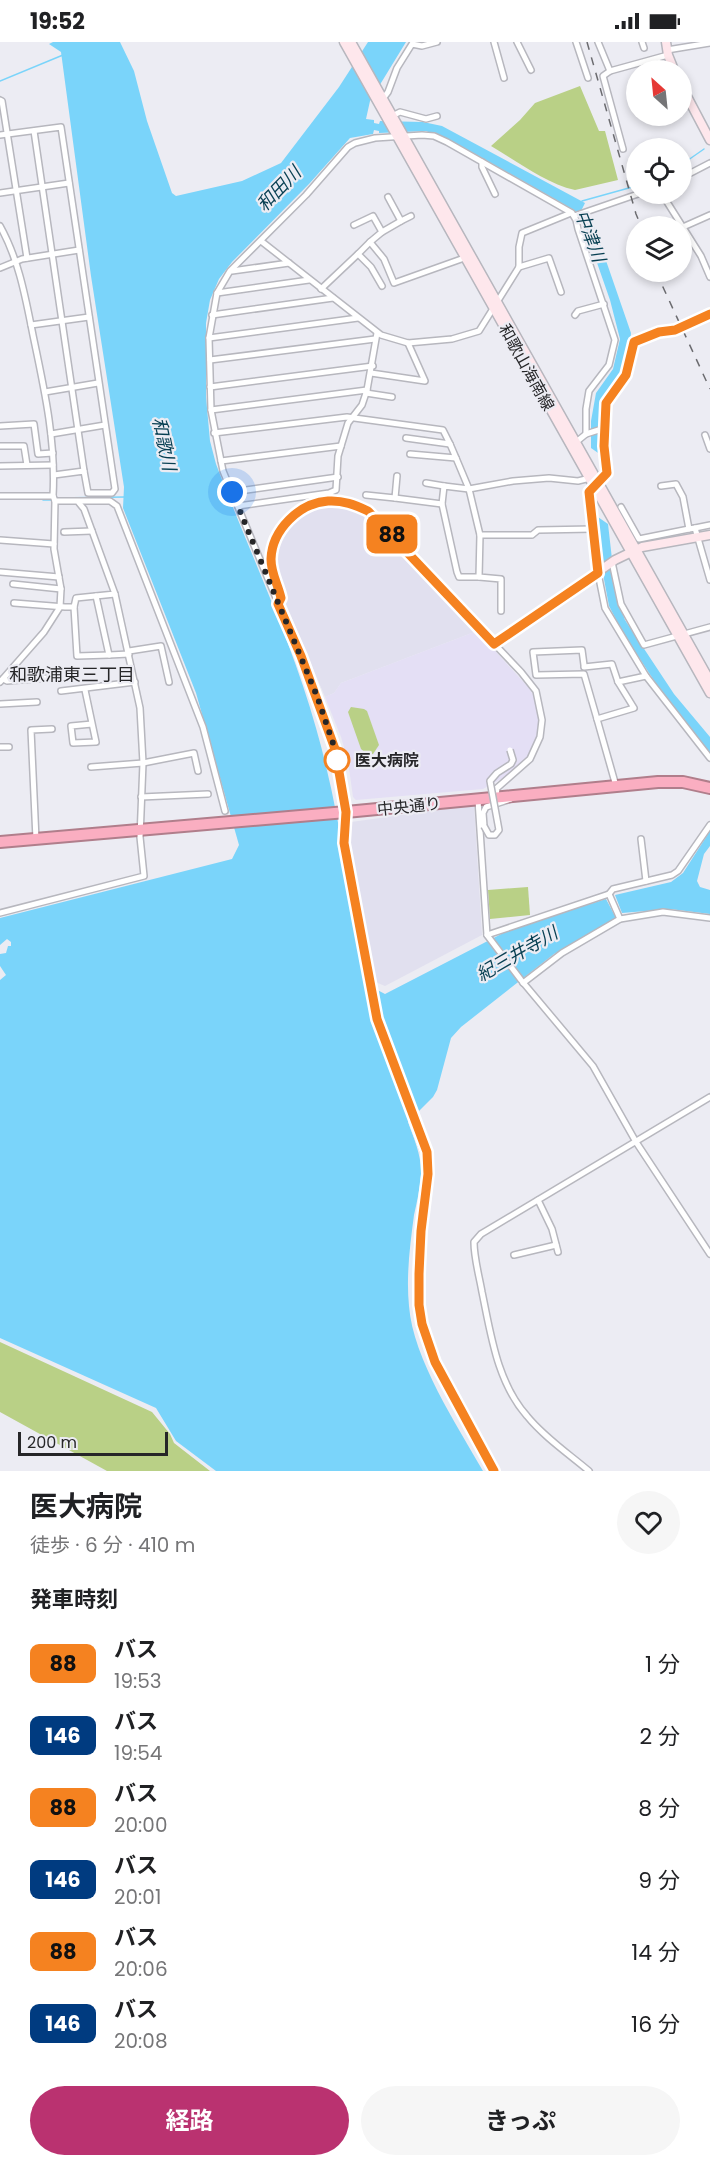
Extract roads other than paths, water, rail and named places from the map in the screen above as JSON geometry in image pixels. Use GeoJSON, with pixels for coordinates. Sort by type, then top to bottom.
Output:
{"type":"FeatureCollection","features":[{"type":"Feature","properties":{"kind":"highway","name":"中央通り"},"geometry":{"type":"LineString","coordinates":[[0,842],[343,813],[676,781],[710,788]]}},
{"type":"Feature","properties":{"kind":"street","name":"和歌山海南線"},"geometry":{"type":"LineString","coordinates":[[344,42],[355,55],[681,635],[710,681]]}},
{"type":"Feature","properties":{"kind":"street","name":"和歌山海南線"},"geometry":{"type":"LineString","coordinates":[[351,42],[355,55]]}},
{"type":"Feature","properties":{"kind":"street"},"geometry":{"type":"LineString","coordinates":[[380,99],[388,92],[397,68],[412,44],[422,46],[436,42]]}},
{"type":"Feature","properties":{"kind":"street"},"geometry":{"type":"LineString","coordinates":[[494,42],[504,78]]}},
{"type":"Feature","properties":{"kind":"street"},"geometry":{"type":"LineString","coordinates":[[517,42],[531,70]]}},
{"type":"Feature","properties":{"kind":"street"},"geometry":{"type":"LineString","coordinates":[[576,42],[588,78]]}},
{"type":"Feature","properties":{"kind":"street"},"geometry":{"type":"LineString","coordinates":[[598,42],[610,71]]}},
{"type":"Feature","properties":{"kind":"street"},"geometry":{"type":"LineString","coordinates":[[623,148],[603,76],[610,71],[667,49],[710,43]]}},
{"type":"Feature","properties":{"kind":"street"},"geometry":{"type":"LineString","coordinates":[[0,100],[2,101],[27,258]]}},
{"type":"Feature","properties":{"kind":"street"},"geometry":{"type":"LineString","coordinates":[[692,106],[710,140]]}},
{"type":"Feature","properties":{"kind":"street"},"geometry":{"type":"LineString","coordinates":[[390,117],[400,112],[426,119],[437,116]]}},
{"type":"Feature","properties":{"kind":"street"},"geometry":{"type":"LineString","coordinates":[[0,135],[34,130],[61,127],[115,489],[112,493],[88,493],[34,130]]}},
{"type":"Feature","properties":{"kind":"street"},"geometry":{"type":"LineString","coordinates":[[494,1471],[435,1362],[422,1324],[418,1295],[428,1166],[426,1147],[377,1019],[344,843],[343,813],[335,749],[301,656],[220,461],[211,410],[209,338],[217,293],[230,271],[306,195],[348,147],[360,141],[400,135],[434,136],[574,214],[615,344],[609,365],[589,391],[586,409],[588,433]]}},
{"type":"Feature","properties":{"kind":"street"},"geometry":{"type":"LineString","coordinates":[[482,162],[482,167],[495,194]]}},
{"type":"Feature","properties":{"kind":"street"},"geometry":{"type":"LineString","coordinates":[[692,172],[710,163]]}},
{"type":"Feature","properties":{"kind":"street"},"geometry":{"type":"LineString","coordinates":[[0,193],[69,183]]}},
{"type":"Feature","properties":{"kind":"street"},"geometry":{"type":"LineString","coordinates":[[388,197],[401,221]]}},
{"type":"Feature","properties":{"kind":"street"},"geometry":{"type":"LineString","coordinates":[[210,360],[376,336],[408,343],[440,341],[470,335],[479,331],[519,267],[522,233],[626,198]]}},
{"type":"Feature","properties":{"kind":"street"},"geometry":{"type":"LineString","coordinates":[[692,223],[710,215]]}},
{"type":"Feature","properties":{"kind":"street"},"geometry":{"type":"LineString","coordinates":[[354,225],[373,216],[382,232]]}},
{"type":"Feature","properties":{"kind":"street"},"geometry":{"type":"LineString","coordinates":[[321,289],[382,232],[411,216]]}},
{"type":"Feature","properties":{"kind":"street"},"geometry":{"type":"LineString","coordinates":[[0,226],[17,261],[45,392],[53,453],[54,544],[61,589],[60,607],[44,632],[2,681]]}},
{"type":"Feature","properties":{"kind":"street"},"geometry":{"type":"LineString","coordinates":[[261,241],[358,318],[376,336]]}},
{"type":"Feature","properties":{"kind":"street"},"geometry":{"type":"LineString","coordinates":[[692,242],[710,277]]}},
{"type":"Feature","properties":{"kind":"street"},"geometry":{"type":"LineString","coordinates":[[370,243],[384,259],[394,283],[468,257]]}},
{"type":"Feature","properties":{"kind":"street"},"geometry":{"type":"LineString","coordinates":[[0,268],[27,258],[79,250]]}},
{"type":"Feature","properties":{"kind":"street"},"geometry":{"type":"LineString","coordinates":[[358,254],[382,286]]}},
{"type":"Feature","properties":{"kind":"street"},"geometry":{"type":"LineString","coordinates":[[519,267],[549,258],[561,292]]}},
{"type":"Feature","properties":{"kind":"street"},"geometry":{"type":"LineString","coordinates":[[230,271],[289,263]]}},
{"type":"Feature","properties":{"kind":"street"},"geometry":{"type":"LineString","coordinates":[[217,293],[309,280]]}},
{"type":"Feature","properties":{"kind":"street"},"geometry":{"type":"LineString","coordinates":[[212,315],[333,298]]}},
{"type":"Feature","properties":{"kind":"street"},"geometry":{"type":"LineString","coordinates":[[575,315],[578,311],[604,304]]}},
{"type":"Feature","properties":{"kind":"street"},"geometry":{"type":"LineString","coordinates":[[426,483],[469,489],[513,481],[549,478],[594,480],[607,473],[604,446],[606,403],[626,375],[634,342],[659,332],[675,330],[710,314]]}},
{"type":"Feature","properties":{"kind":"street"},"geometry":{"type":"LineString","coordinates":[[31,325],[89,317]]}},
{"type":"Feature","properties":{"kind":"street"},"geometry":{"type":"LineString","coordinates":[[209,338],[358,318]]}},
{"type":"Feature","properties":{"kind":"street"},"geometry":{"type":"LineString","coordinates":[[237,506],[329,493],[336,490],[338,456],[352,417],[362,405],[367,391],[373,366],[376,336]]}},
{"type":"Feature","properties":{"kind":"street"},"geometry":{"type":"LineString","coordinates":[[408,343],[428,389]]}},
{"type":"Feature","properties":{"kind":"street"},"geometry":{"type":"LineString","coordinates":[[210,387],[373,366]]}},
{"type":"Feature","properties":{"kind":"street"},"geometry":{"type":"LineString","coordinates":[[371,372],[425,381]]}},
{"type":"Feature","properties":{"kind":"street"},"geometry":{"type":"LineString","coordinates":[[45,392],[98,383]]}},
{"type":"Feature","properties":{"kind":"street"},"geometry":{"type":"LineString","coordinates":[[211,410],[367,391],[392,397]]}},
{"type":"Feature","properties":{"kind":"street"},"geometry":{"type":"LineString","coordinates":[[214,433],[352,417],[443,430],[469,489],[480,535],[478,578]]}},
{"type":"Feature","properties":{"kind":"street"},"geometry":{"type":"LineString","coordinates":[[0,426],[34,424],[38,454],[53,453]]}},
{"type":"Feature","properties":{"kind":"street"},"geometry":{"type":"LineString","coordinates":[[51,434],[105,425]]}},
{"type":"Feature","properties":{"kind":"street"},"geometry":{"type":"LineString","coordinates":[[574,444],[588,433],[604,428]]}},
{"type":"Feature","properties":{"kind":"street"},"geometry":{"type":"LineString","coordinates":[[705,435],[710,449]]}},
{"type":"Feature","properties":{"kind":"street"},"geometry":{"type":"LineString","coordinates":[[406,438],[450,444]]}},
{"type":"Feature","properties":{"kind":"street"},"geometry":{"type":"LineString","coordinates":[[0,446],[24,446],[27,465]]}},
{"type":"Feature","properties":{"kind":"street"},"geometry":{"type":"LineString","coordinates":[[220,461],[341,446]]}},
{"type":"Feature","properties":{"kind":"street"},"geometry":{"type":"LineString","coordinates":[[410,454],[456,458]]}},
{"type":"Feature","properties":{"kind":"street"},"geometry":{"type":"LineString","coordinates":[[0,466],[53,465]]}},
{"type":"Feature","properties":{"kind":"street"},"geometry":{"type":"LineString","coordinates":[[54,475],[84,471]]}},
{"type":"Feature","properties":{"kind":"street"},"geometry":{"type":"LineString","coordinates":[[395,498],[397,476]]}},
{"type":"Feature","properties":{"kind":"street"},"geometry":{"type":"LineString","coordinates":[[232,492],[338,477]]}},
{"type":"Feature","properties":{"kind":"street"},"geometry":{"type":"LineString","coordinates":[[594,480],[589,492],[605,609],[646,676],[710,758]]}},
{"type":"Feature","properties":{"kind":"street"},"geometry":{"type":"LineString","coordinates":[[661,486],[676,484],[683,497],[710,580]]}},
{"type":"Feature","properties":{"kind":"street"},"geometry":{"type":"LineString","coordinates":[[444,486],[442,504],[459,577],[501,579],[501,611]]}},
{"type":"Feature","properties":{"kind":"street"},"geometry":{"type":"LineString","coordinates":[[366,495],[442,504]]}},
{"type":"Feature","properties":{"kind":"street"},"geometry":{"type":"LineString","coordinates":[[0,496],[79,502],[110,501],[117,506],[203,727],[225,811]]}},
{"type":"Feature","properties":{"kind":"street"},"geometry":{"type":"LineString","coordinates":[[278,604],[281,598],[272,574],[271,556],[277,535],[297,512],[328,501],[348,502],[368,511],[536,691],[542,720],[540,737],[532,756],[497,788],[496,797]]}},
{"type":"Feature","properties":{"kind":"street"},"geometry":{"type":"LineString","coordinates":[[0,913],[144,876],[140,837],[142,763],[140,708],[116,594],[84,509],[79,502]]}},
{"type":"Feature","properties":{"kind":"street"},"geometry":{"type":"LineString","coordinates":[[621,507],[639,538],[694,532],[710,535]]}},
{"type":"Feature","properties":{"kind":"street"},"geometry":{"type":"LineString","coordinates":[[494,644],[633,550],[710,525]]}},
{"type":"Feature","properties":{"kind":"street"},"geometry":{"type":"LineString","coordinates":[[480,535],[532,535],[538,530],[593,529]]}},
{"type":"Feature","properties":{"kind":"street"},"geometry":{"type":"LineString","coordinates":[[64,532],[92,531]]}},
{"type":"Feature","properties":{"kind":"street"},"geometry":{"type":"LineString","coordinates":[[0,540],[54,544]]}},
{"type":"Feature","properties":{"kind":"street"},"geometry":{"type":"LineString","coordinates":[[614,561],[621,604],[644,645],[710,627]]}},
{"type":"Feature","properties":{"kind":"street"},"geometry":{"type":"LineString","coordinates":[[0,572],[59,577]]}},
{"type":"Feature","properties":{"kind":"street"},"geometry":{"type":"LineString","coordinates":[[13,584],[61,589]]}},
{"type":"Feature","properties":{"kind":"street"},"geometry":{"type":"LineString","coordinates":[[116,594],[76,598],[74,607],[77,656],[129,653],[161,646],[169,682]]}},
{"type":"Feature","properties":{"kind":"street"},"geometry":{"type":"LineString","coordinates":[[96,596],[109,655]]}},
{"type":"Feature","properties":{"kind":"street"},"geometry":{"type":"LineString","coordinates":[[14,603],[74,607]]}},
{"type":"Feature","properties":{"kind":"street","name":"和歌山海南線"},"geometry":{"type":"LineString","coordinates":[[681,635],[710,693]]}},
{"type":"Feature","properties":{"kind":"street"},"geometry":{"type":"LineString","coordinates":[[584,674],[536,675],[533,652],[582,650],[584,674],[616,786]]}},
{"type":"Feature","properties":{"kind":"street"},"geometry":{"type":"LineString","coordinates":[[584,665],[612,664],[618,682],[634,708],[597,719]]}},
{"type":"Feature","properties":{"kind":"street"},"geometry":{"type":"LineString","coordinates":[[618,682],[646,676]]}},
{"type":"Feature","properties":{"kind":"street"},"geometry":{"type":"LineString","coordinates":[[2,681],[47,678]]}},
{"type":"Feature","properties":{"kind":"street"},"geometry":{"type":"LineString","coordinates":[[61,691],[85,690],[135,682]]}},
{"type":"Feature","properties":{"kind":"street"},"geometry":{"type":"LineString","coordinates":[[85,690],[96,742],[73,743],[71,726],[92,724]]}},
{"type":"Feature","properties":{"kind":"street"},"geometry":{"type":"LineString","coordinates":[[0,704],[37,702]]}},
{"type":"Feature","properties":{"kind":"street"},"geometry":{"type":"LineString","coordinates":[[36,839],[31,730],[52,729]]}},
{"type":"Feature","properties":{"kind":"street"},"geometry":{"type":"LineString","coordinates":[[0,747],[9,747]]}},
{"type":"Feature","properties":{"kind":"street"},"geometry":{"type":"LineString","coordinates":[[510,750],[513,760],[511,764],[492,777],[490,782],[499,830],[495,835],[489,835],[484,826],[483,813],[486,807],[504,802],[518,795]]}},
{"type":"Feature","properties":{"kind":"street"},"geometry":{"type":"LineString","coordinates":[[91,767],[142,763],[194,753],[198,771]]}},
{"type":"Feature","properties":{"kind":"street"},"geometry":{"type":"LineString","coordinates":[[141,797],[208,794]]}},
{"type":"Feature","properties":{"kind":"street"},"geometry":{"type":"LineString","coordinates":[[478,800],[488,936],[522,982],[593,1066],[636,1142],[710,1254]]}},
{"type":"Feature","properties":{"kind":"street"},"geometry":{"type":"LineString","coordinates":[[488,936],[610,895],[613,889],[672,876],[678,872],[710,825]]}},
{"type":"Feature","properties":{"kind":"street"},"geometry":{"type":"LineString","coordinates":[[641,839],[646,881]]}},
{"type":"Feature","properties":{"kind":"street"},"geometry":{"type":"LineString","coordinates":[[610,895],[620,917]]}},
{"type":"Feature","properties":{"kind":"street"},"geometry":{"type":"LineString","coordinates":[[522,982],[562,953],[620,917],[663,912],[710,918]]}},
{"type":"Feature","properties":{"kind":"street"},"geometry":{"type":"LineString","coordinates":[[590,1471],[532,1423],[514,1400],[506,1385],[494,1342],[474,1242],[481,1234],[710,1097]]}},
{"type":"Feature","properties":{"kind":"street"},"geometry":{"type":"LineString","coordinates":[[538,1200],[552,1229],[558,1252]]}},
{"type":"Feature","properties":{"kind":"street"},"geometry":{"type":"LineString","coordinates":[[514,1255],[556,1245]]}},
{"type":"Feature","properties":{"kind":"water"},"geometry":{"type":"Polygon","coordinates":[[[53,42],[120,42],[134,71],[147,121],[172,193],[176,196],[242,181],[281,163],[339,87],[368,42],[406,42],[370,101],[366,119],[374,120],[374,123],[379,124],[380,121],[423,122],[442,126],[585,203],[582,209],[585,217],[592,220],[631,333],[623,375],[604,404],[601,455],[591,448],[591,421],[596,393],[613,369],[620,339],[610,300],[581,217],[574,210],[461,146],[426,131],[379,133],[374,130],[373,134],[350,138],[309,184],[232,262],[219,279],[210,300],[206,323],[206,397],[210,441],[216,464],[294,661],[316,728],[332,791],[364,983],[385,994],[511,929],[606,899],[616,918],[554,954],[461,1027],[451,1038],[437,1090],[408,1122],[421,1168],[408,1272],[412,1326],[427,1369],[449,1413],[483,1471],[216,1471],[176,1441],[156,1408],[0,1338],[0,980],[6,975],[0,966],[0,954],[6,953],[11,942],[7,939],[0,945],[0,918],[232,859],[239,845],[196,693],[123,508],[124,487],[91,276],[61,52],[49,44],[53,42]]]}},
{"type":"Feature","properties":{"kind":"water"},"geometry":{"type":"Polygon","coordinates":[[[595,515],[608,524],[616,594],[625,620],[674,694],[710,737],[710,753],[666,699],[623,633],[609,606],[598,547],[595,515]]]}},
{"type":"Feature","properties":{"kind":"water"},"geometry":{"type":"Polygon","coordinates":[[[710,831],[710,846],[704,854],[697,881],[700,887],[710,890],[710,914],[670,909],[622,913],[615,895],[671,882],[683,873],[710,831]]]}},
{"type":"Feature","properties":{"kind":"waterway"},"geometry":{"type":"LineString","coordinates":[[0,81],[63,55]]}},
{"type":"Feature","properties":{"kind":"waterway"},"geometry":{"type":"LineString","coordinates":[[692,157],[704,149]]}},
{"type":"Feature","properties":{"kind":"waterway","name":"中津川"},"geometry":{"type":"LineString","coordinates":[[582,201],[626,189]]}},
{"type":"Feature","properties":{"kind":"waterway"},"geometry":{"type":"LineString","coordinates":[[56,498],[125,497]]}},
{"type":"Feature","properties":{"kind":"waterway"},"geometry":{"type":"LineString","coordinates":[[43,500],[51,500]]}},
{"type":"Feature","properties":{"kind":"railway"},"geometry":{"type":"LineString","coordinates":[[587,42],[637,216]]}},
{"type":"Feature","properties":{"kind":"railway"},"geometry":{"type":"LineString","coordinates":[[661,282],[710,389]]}},
{"type":"Feature","properties":{"kind":"place","name":"医大病院"},"geometry":{"type":"Point","coordinates":[337,760]}},
{"type":"Feature","properties":{"kind":"district","name":"和歌浦東三丁目"},"geometry":{"type":"Point","coordinates":[72,675]}},
{"type":"Feature","properties":{"kind":"water label","name":"和田川"},"geometry":{"type":"Point","coordinates":[279,189]}},
{"type":"Feature","properties":{"kind":"water label","name":"和歌川"},"geometry":{"type":"Point","coordinates":[164,444]}},
{"type":"Feature","properties":{"kind":"water label","name":"紀三井寺川"},"geometry":{"type":"Point","coordinates":[517,954]}}]}
